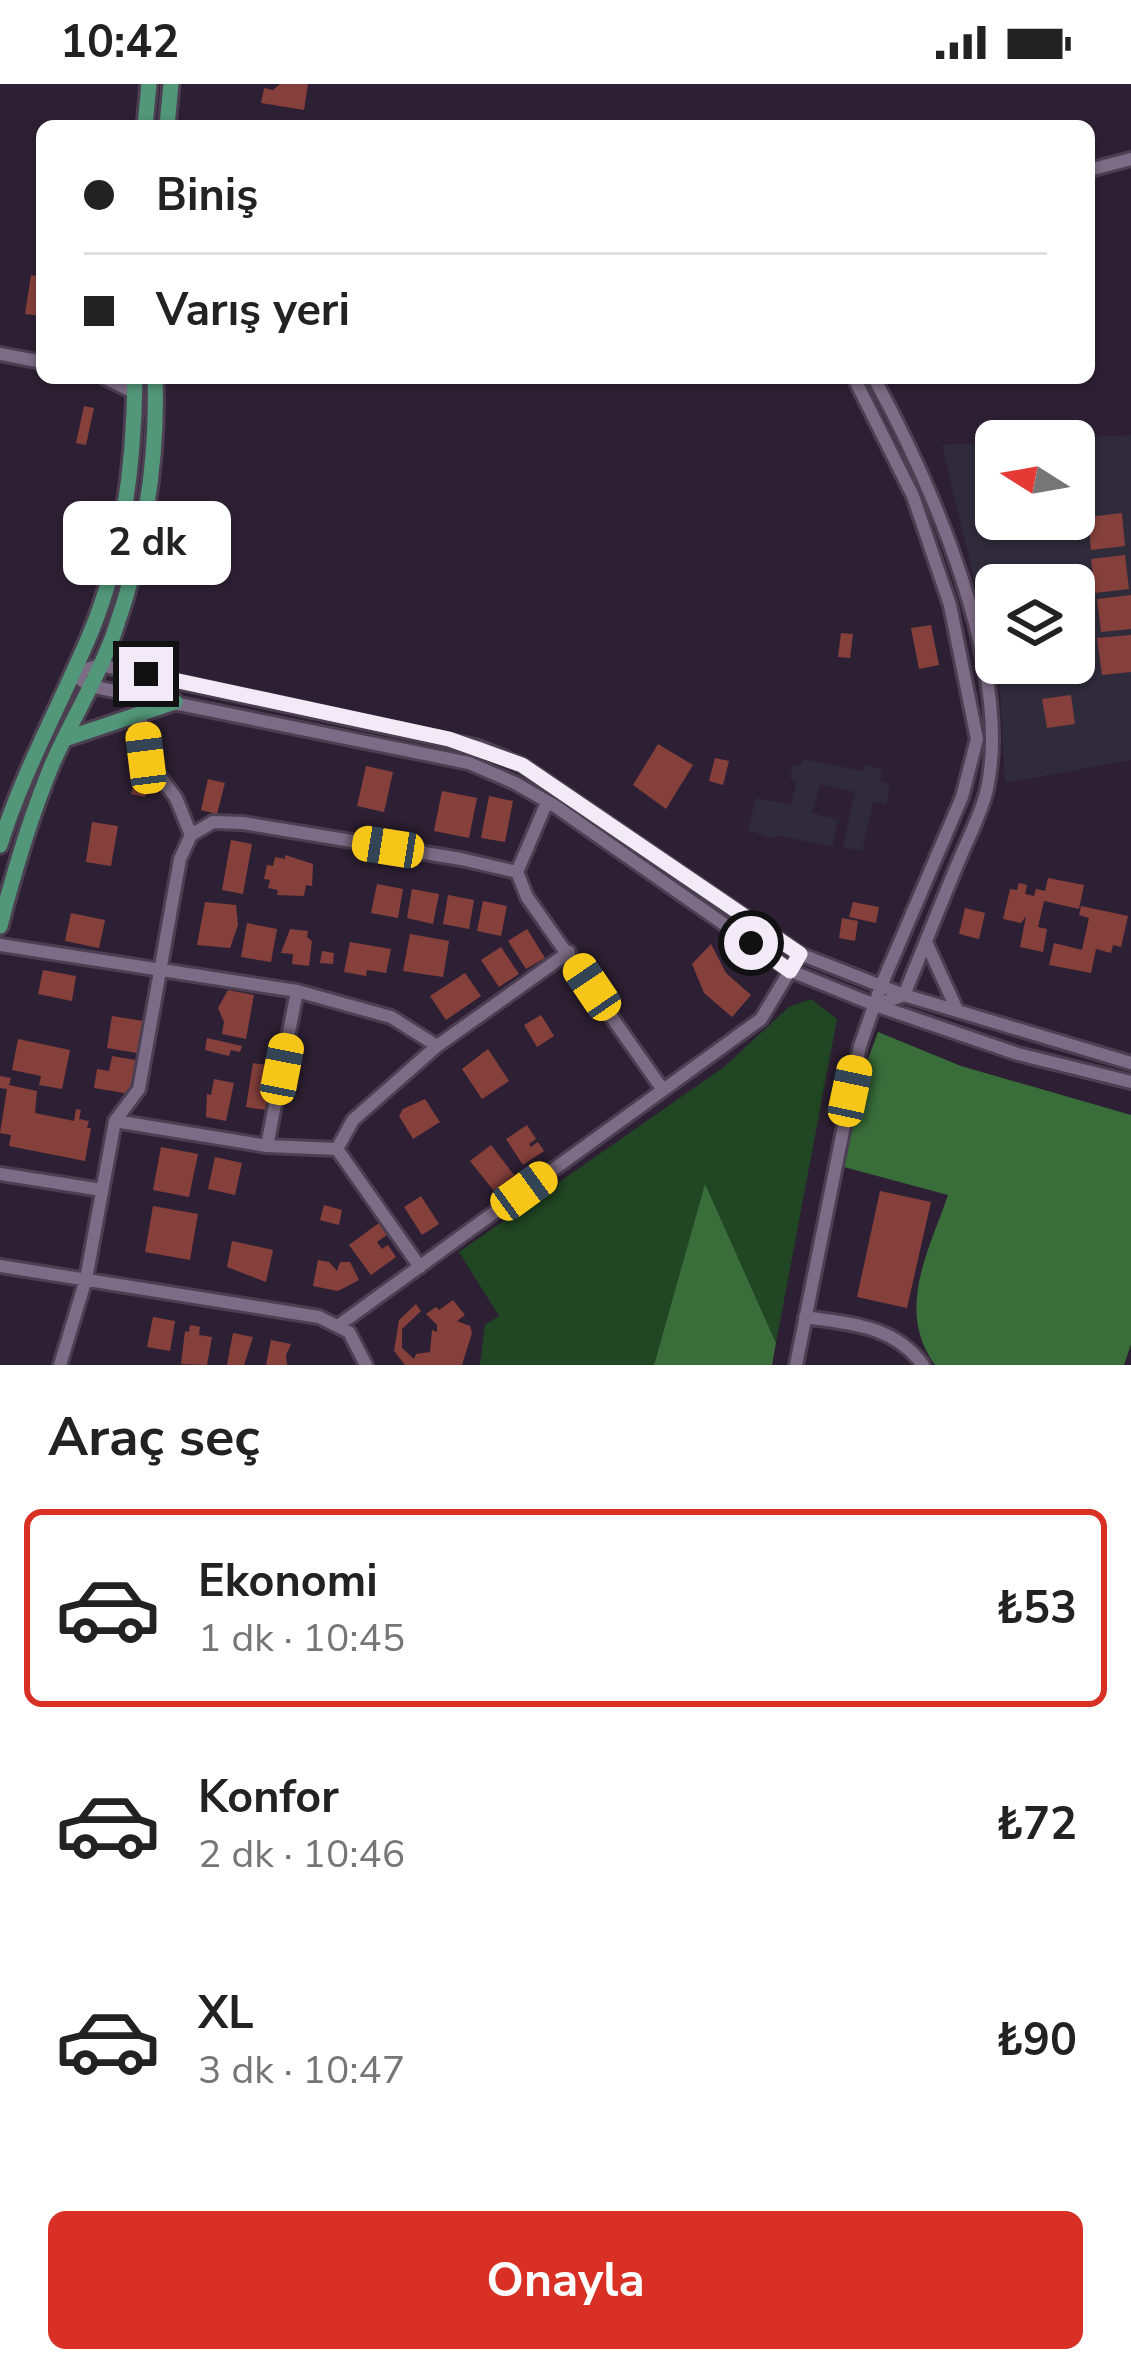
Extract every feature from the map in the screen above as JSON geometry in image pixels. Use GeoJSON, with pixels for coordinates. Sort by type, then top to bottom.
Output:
{"type":"FeatureCollection","features":[{"type":"Feature","properties":{"kind":"main road"},"geometry":{"type":"LineString","coordinates":[[146,120],[149,84]]}},
{"type":"Feature","properties":{"kind":"main road"},"geometry":{"type":"LineString","coordinates":[[167,120],[171,84]]}},
{"type":"Feature","properties":{"kind":"main road"},"geometry":{"type":"LineString","coordinates":[[0,926],[27,832],[100,665],[131,575],[150,494],[155,384]]}},
{"type":"Feature","properties":{"kind":"main road"},"geometry":{"type":"LineString","coordinates":[[0,845],[31,758],[72,674],[104,589],[128,491],[135,386]]}},
{"type":"Feature","properties":{"kind":"main road"},"geometry":{"type":"LineString","coordinates":[[65,739],[175,702]]}},
{"type":"Feature","properties":{"kind":"street"},"geometry":{"type":"LineString","coordinates":[[1095,168],[1131,159]]}},
{"type":"Feature","properties":{"kind":"street"},"geometry":{"type":"LineString","coordinates":[[0,354],[36,361]]}},
{"type":"Feature","properties":{"kind":"street"},"geometry":{"type":"LineString","coordinates":[[796,1365],[860,1046],[962,797],[977,739],[950,605],[921,518],[857,384]]}},
{"type":"Feature","properties":{"kind":"street"},"geometry":{"type":"LineString","coordinates":[[874,1005],[904,994],[987,794],[994,745],[985,669],[951,543],[911,446],[877,384]]}},
{"type":"Feature","properties":{"kind":"street"},"geometry":{"type":"LineString","coordinates":[[72,674],[100,665],[421,732],[502,756],[800,954],[904,994],[1131,1063]]}},
{"type":"Feature","properties":{"kind":"street"},"geometry":{"type":"LineString","coordinates":[[72,674],[90,686],[439,754],[493,772],[547,802],[790,971],[1018,1054],[1131,1082]]}},
{"type":"Feature","properties":{"kind":"street"},"geometry":{"type":"LineString","coordinates":[[140,712],[146,758],[176,798],[191,835]]}},
{"type":"Feature","properties":{"kind":"street"},"geometry":{"type":"LineString","coordinates":[[547,802],[517,872],[526,897],[663,1090]]}},
{"type":"Feature","properties":{"kind":"street"},"geometry":{"type":"LineString","coordinates":[[60,1365],[86,1279],[115,1121],[139,1089],[180,859],[191,835],[213,822],[243,823],[517,872]]}},
{"type":"Feature","properties":{"kind":"street"},"geometry":{"type":"LineString","coordinates":[[926,942],[958,1011]]}},
{"type":"Feature","properties":{"kind":"street"},"geometry":{"type":"LineString","coordinates":[[0,945],[297,991],[391,1017],[437,1046]]}},
{"type":"Feature","properties":{"kind":"street"},"geometry":{"type":"LineString","coordinates":[[337,1148],[352,1120],[437,1046],[569,952]]}},
{"type":"Feature","properties":{"kind":"street"},"geometry":{"type":"LineString","coordinates":[[339,1325],[761,1019],[800,954]]}},
{"type":"Feature","properties":{"kind":"street"},"geometry":{"type":"LineString","coordinates":[[267,1147],[297,991]]}},
{"type":"Feature","properties":{"kind":"street"},"geometry":{"type":"LineString","coordinates":[[115,1121],[267,1147],[337,1148]]}},
{"type":"Feature","properties":{"kind":"street"},"geometry":{"type":"LineString","coordinates":[[337,1148],[420,1267]]}},
{"type":"Feature","properties":{"kind":"street"},"geometry":{"type":"LineString","coordinates":[[0,1174],[102,1190]]}},
{"type":"Feature","properties":{"kind":"street"},"geometry":{"type":"LineString","coordinates":[[0,1266],[319,1317],[349,1332],[366,1365]]}},
{"type":"Feature","properties":{"kind":"street"},"geometry":{"type":"LineString","coordinates":[[805,1317],[890,1332],[923,1365]]}},
{"type":"Feature","properties":{"kind":"shaded area"},"geometry":{"type":"Polygon","coordinates":[[[1131,435],[1131,760],[1005,783],[999,684],[1095,684],[1095,564],[975,564],[975,583],[942,445],[975,443],[975,540],[1095,540],[1095,437],[1131,435]]]}},
{"type":"Feature","properties":{"kind":"shaded area"},"geometry":{"type":"Polygon","coordinates":[[[803,759],[862,771],[864,765],[882,769],[880,781],[890,784],[886,804],[873,801],[862,851],[843,847],[855,792],[820,784],[812,813],[838,820],[832,847],[776,835],[774,839],[748,830],[756,798],[791,805],[797,780],[790,778],[793,765],[801,766],[803,759]]]}},
{"type":"Feature","properties":{"kind":"green space"},"geometry":{"type":"Polygon","coordinates":[[[811,999],[837,1019],[776,1343],[705,1186],[654,1365],[480,1365],[485,1325],[499,1316],[459,1252],[724,1067],[789,1007],[811,999]]]}},
{"type":"Feature","properties":{"kind":"green space"},"geometry":{"type":"Polygon","coordinates":[[[878,1032],[961,1066],[1131,1115],[1131,1344],[1124,1365],[935,1365],[917,1323],[917,1302],[925,1259],[948,1195],[844,1167],[861,1078],[878,1032]]]}},
{"type":"Feature","properties":{"kind":"green space"},"geometry":{"type":"Polygon","coordinates":[[[705,1184],[776,1343],[772,1365],[654,1365],[705,1184]]]}},
{"type":"Feature","properties":{"kind":"building"},"geometry":{"type":"Polygon","coordinates":[[[280,84],[308,84],[304,110],[261,103],[264,88],[273,90],[280,84]]]}},
{"type":"Feature","properties":{"kind":"building"},"geometry":{"type":"Polygon","coordinates":[[[31,275],[36,276],[36,315],[25,314],[31,275]]]}},
{"type":"Feature","properties":{"kind":"building"},"geometry":{"type":"Polygon","coordinates":[[[84,406],[94,408],[86,445],[76,443],[84,406]]]}},
{"type":"Feature","properties":{"kind":"building"},"geometry":{"type":"Polygon","coordinates":[[[1122,513],[1125,546],[1091,550],[1095,516],[1122,513]]]}},
{"type":"Feature","properties":{"kind":"building"},"geometry":{"type":"Polygon","coordinates":[[[1125,555],[1129,589],[1095,593],[1091,559],[1125,555]]]}},
{"type":"Feature","properties":{"kind":"building"},"geometry":{"type":"Polygon","coordinates":[[[1131,595],[1131,629],[1101,632],[1097,599],[1131,595]]]}},
{"type":"Feature","properties":{"kind":"building"},"geometry":{"type":"Polygon","coordinates":[[[931,625],[939,665],[919,669],[911,628],[931,625]]]}},
{"type":"Feature","properties":{"kind":"building"},"geometry":{"type":"Polygon","coordinates":[[[841,633],[853,634],[850,658],[838,657],[841,633]]]}},
{"type":"Feature","properties":{"kind":"building"},"geometry":{"type":"Polygon","coordinates":[[[1131,635],[1131,672],[1102,675],[1097,638],[1131,635]]]}},
{"type":"Feature","properties":{"kind":"building"},"geometry":{"type":"Polygon","coordinates":[[[1071,695],[1075,724],[1047,728],[1042,699],[1071,695]]]}},
{"type":"Feature","properties":{"kind":"building"},"geometry":{"type":"Polygon","coordinates":[[[658,744],[693,765],[666,809],[633,785],[658,744]]]}},
{"type":"Feature","properties":{"kind":"building"},"geometry":{"type":"Polygon","coordinates":[[[715,758],[729,761],[723,785],[709,781],[715,758]]]}},
{"type":"Feature","properties":{"kind":"building"},"geometry":{"type":"Polygon","coordinates":[[[366,766],[393,772],[384,812],[357,806],[366,766]]]}},
{"type":"Feature","properties":{"kind":"building"},"geometry":{"type":"Polygon","coordinates":[[[137,773],[150,776],[145,797],[131,794],[137,773]]]}},
{"type":"Feature","properties":{"kind":"building"},"geometry":{"type":"Polygon","coordinates":[[[208,779],[225,783],[217,814],[201,810],[208,779]]]}},
{"type":"Feature","properties":{"kind":"building"},"geometry":{"type":"Polygon","coordinates":[[[442,791],[477,798],[469,838],[434,831],[442,791]]]}},
{"type":"Feature","properties":{"kind":"building"},"geometry":{"type":"Polygon","coordinates":[[[489,796],[513,801],[505,842],[481,838],[489,796]]]}},
{"type":"Feature","properties":{"kind":"building"},"geometry":{"type":"Polygon","coordinates":[[[92,822],[118,826],[111,866],[86,862],[92,822]]]}},
{"type":"Feature","properties":{"kind":"building"},"geometry":{"type":"Polygon","coordinates":[[[231,840],[252,844],[243,894],[222,890],[231,840]]]}},
{"type":"Feature","properties":{"kind":"building"},"geometry":{"type":"Polygon","coordinates":[[[285,855],[313,864],[312,886],[306,885],[304,896],[277,895],[278,890],[268,888],[270,880],[264,879],[267,865],[273,866],[275,857],[285,859],[285,855]]]}},
{"type":"Feature","properties":{"kind":"building"},"geometry":{"type":"Polygon","coordinates":[[[1048,878],[1084,885],[1079,909],[1044,901],[1038,927],[1047,929],[1043,952],[1020,947],[1026,916],[1021,923],[1003,919],[1010,889],[1017,890],[1019,883],[1027,885],[1025,894],[1034,896],[1036,889],[1045,891],[1048,878]]]}},
{"type":"Feature","properties":{"kind":"building"},"geometry":{"type":"Polygon","coordinates":[[[377,884],[403,889],[398,918],[371,913],[377,884]]]}},
{"type":"Feature","properties":{"kind":"building"},"geometry":{"type":"Polygon","coordinates":[[[412,889],[439,894],[433,924],[407,918],[412,889]]]}},
{"type":"Feature","properties":{"kind":"building"},"geometry":{"type":"Polygon","coordinates":[[[448,895],[474,900],[469,929],[443,924],[448,895]]]}},
{"type":"Feature","properties":{"kind":"building"},"geometry":{"type":"Polygon","coordinates":[[[483,901],[507,906],[501,936],[477,931],[483,901]]]}},
{"type":"Feature","properties":{"kind":"building"},"geometry":{"type":"Polygon","coordinates":[[[205,902],[236,905],[238,925],[230,948],[197,945],[205,902]]]}},
{"type":"Feature","properties":{"kind":"building"},"geometry":{"type":"Polygon","coordinates":[[[853,902],[879,907],[876,923],[849,917],[853,902]]]}},
{"type":"Feature","properties":{"kind":"building"},"geometry":{"type":"Polygon","coordinates":[[[1081,906],[1128,916],[1121,947],[1113,945],[1111,953],[1096,949],[1091,973],[1049,965],[1054,943],[1082,950],[1089,918],[1079,915],[1081,906]]]}},
{"type":"Feature","properties":{"kind":"building"},"geometry":{"type":"Polygon","coordinates":[[[965,908],[985,913],[979,939],[959,934],[965,908]]]}},
{"type":"Feature","properties":{"kind":"building"},"geometry":{"type":"Polygon","coordinates":[[[71,913],[105,920],[99,948],[65,941],[71,913]]]}},
{"type":"Feature","properties":{"kind":"building"},"geometry":{"type":"Polygon","coordinates":[[[842,918],[858,921],[855,941],[839,938],[842,918]]]}},
{"type":"Feature","properties":{"kind":"building"},"geometry":{"type":"Polygon","coordinates":[[[247,923],[277,929],[271,962],[241,957],[247,923]]]}},
{"type":"Feature","properties":{"kind":"building"},"geometry":{"type":"Polygon","coordinates":[[[290,929],[308,931],[312,941],[309,966],[292,964],[293,954],[281,953],[290,929]]]}},
{"type":"Feature","properties":{"kind":"building"},"geometry":{"type":"Polygon","coordinates":[[[527,929],[545,958],[526,969],[508,941],[527,929]]]}},
{"type":"Feature","properties":{"kind":"building"},"geometry":{"type":"Polygon","coordinates":[[[410,934],[449,941],[443,977],[403,971],[410,934]]]}},
{"type":"Feature","properties":{"kind":"building"},"geometry":{"type":"Polygon","coordinates":[[[350,942],[391,949],[386,973],[344,972],[350,942]]]}},
{"type":"Feature","properties":{"kind":"building"},"geometry":{"type":"Polygon","coordinates":[[[711,944],[726,973],[751,995],[732,1017],[704,993],[692,964],[711,944]]]}},
{"type":"Feature","properties":{"kind":"building"},"geometry":{"type":"Polygon","coordinates":[[[501,947],[519,974],[499,987],[481,960],[501,947]]]}},
{"type":"Feature","properties":{"kind":"building"},"geometry":{"type":"Polygon","coordinates":[[[322,951],[334,953],[333,964],[320,963],[322,951]]]}},
{"type":"Feature","properties":{"kind":"building"},"geometry":{"type":"Polygon","coordinates":[[[43,970],[76,976],[72,1001],[38,994],[43,970]]]}},
{"type":"Feature","properties":{"kind":"building"},"geometry":{"type":"Polygon","coordinates":[[[465,973],[481,996],[446,1020],[430,996],[465,973]]]}},
{"type":"Feature","properties":{"kind":"building"},"geometry":{"type":"Polygon","coordinates":[[[228,990],[254,995],[246,1039],[222,1034],[224,1022],[218,1008],[228,990]]]}},
{"type":"Feature","properties":{"kind":"building"},"geometry":{"type":"Polygon","coordinates":[[[541,1015],[554,1036],[537,1047],[524,1025],[541,1015]]]}},
{"type":"Feature","properties":{"kind":"building"},"geometry":{"type":"Polygon","coordinates":[[[112,1016],[143,1021],[137,1053],[107,1048],[112,1016]]]}},
{"type":"Feature","properties":{"kind":"building"},"geometry":{"type":"Polygon","coordinates":[[[207,1038],[242,1046],[229,1056],[205,1050],[207,1038]]]}},
{"type":"Feature","properties":{"kind":"building"},"geometry":{"type":"Polygon","coordinates":[[[18,1039],[70,1050],[62,1089],[39,1085],[41,1076],[12,1070],[18,1039]]]}},
{"type":"Feature","properties":{"kind":"building"},"geometry":{"type":"Polygon","coordinates":[[[488,1049],[509,1081],[482,1099],[462,1069],[488,1049]]]}},
{"type":"Feature","properties":{"kind":"building"},"geometry":{"type":"Polygon","coordinates":[[[112,1056],[136,1060],[130,1094],[94,1088],[97,1069],[109,1071],[112,1056]]]}},
{"type":"Feature","properties":{"kind":"building"},"geometry":{"type":"Polygon","coordinates":[[[253,1063],[274,1066],[267,1110],[246,1107],[253,1063]]]}},
{"type":"Feature","properties":{"kind":"building"},"geometry":{"type":"Polygon","coordinates":[[[0,1076],[11,1078],[9,1085],[37,1091],[35,1113],[74,1121],[76,1109],[81,1110],[79,1119],[89,1121],[87,1128],[91,1128],[85,1161],[9,1146],[11,1135],[0,1133],[7,1089],[0,1088],[0,1076]]]}},
{"type":"Feature","properties":{"kind":"building"},"geometry":{"type":"Polygon","coordinates":[[[214,1079],[234,1083],[226,1121],[206,1117],[207,1094],[211,1095],[214,1079]]]}},
{"type":"Feature","properties":{"kind":"building"},"geometry":{"type":"Polygon","coordinates":[[[425,1099],[440,1122],[413,1139],[399,1116],[403,1109],[425,1099]]]}},
{"type":"Feature","properties":{"kind":"building"},"geometry":{"type":"Polygon","coordinates":[[[527,1125],[536,1139],[529,1144],[538,1142],[544,1151],[523,1165],[506,1139],[527,1125]]]}},
{"type":"Feature","properties":{"kind":"building"},"geometry":{"type":"Polygon","coordinates":[[[491,1145],[514,1175],[494,1191],[470,1161],[491,1145]]]}},
{"type":"Feature","properties":{"kind":"building"},"geometry":{"type":"Polygon","coordinates":[[[161,1147],[198,1154],[189,1197],[153,1190],[161,1147]]]}},
{"type":"Feature","properties":{"kind":"building"},"geometry":{"type":"Polygon","coordinates":[[[215,1157],[242,1163],[235,1195],[208,1189],[215,1157]]]}},
{"type":"Feature","properties":{"kind":"building"},"geometry":{"type":"Polygon","coordinates":[[[880,1191],[931,1202],[907,1308],[857,1297],[880,1191]]]}},
{"type":"Feature","properties":{"kind":"building"},"geometry":{"type":"Polygon","coordinates":[[[421,1196],[439,1224],[422,1235],[404,1207],[421,1196]]]}},
{"type":"Feature","properties":{"kind":"building"},"geometry":{"type":"Polygon","coordinates":[[[324,1205],[342,1210],[339,1225],[320,1220],[324,1205]]]}},
{"type":"Feature","properties":{"kind":"building"},"geometry":{"type":"Polygon","coordinates":[[[153,1206],[198,1214],[190,1260],[145,1252],[153,1206]]]}},
{"type":"Feature","properties":{"kind":"building"},"geometry":{"type":"Polygon","coordinates":[[[379,1223],[387,1235],[377,1242],[382,1249],[388,1245],[396,1257],[371,1275],[349,1245],[379,1223]]]}},
{"type":"Feature","properties":{"kind":"building"},"geometry":{"type":"Polygon","coordinates":[[[232,1241],[273,1250],[266,1282],[227,1267],[232,1241]]]}},
{"type":"Feature","properties":{"kind":"building"},"geometry":{"type":"Polygon","coordinates":[[[318,1260],[329,1262],[337,1271],[340,1262],[350,1262],[359,1280],[338,1291],[313,1286],[318,1260]]]}},
{"type":"Feature","properties":{"kind":"building"},"geometry":{"type":"Polygon","coordinates":[[[453,1300],[465,1315],[457,1321],[470,1326],[472,1333],[462,1365],[405,1365],[394,1351],[399,1320],[416,1304],[421,1311],[402,1329],[402,1348],[414,1359],[416,1354],[430,1352],[432,1330],[437,1332],[437,1325],[426,1314],[453,1300]]]}},
{"type":"Feature","properties":{"kind":"building"},"geometry":{"type":"Polygon","coordinates":[[[153,1317],[175,1321],[170,1351],[147,1347],[153,1317]]]}},
{"type":"Feature","properties":{"kind":"building"},"geometry":{"type":"Polygon","coordinates":[[[190,1325],[200,1327],[199,1335],[212,1337],[207,1365],[181,1364],[190,1325]]]}},
{"type":"Feature","properties":{"kind":"building"},"geometry":{"type":"Polygon","coordinates":[[[233,1333],[253,1337],[244,1365],[227,1365],[233,1333]]]}},
{"type":"Feature","properties":{"kind":"building"},"geometry":{"type":"Polygon","coordinates":[[[271,1340],[291,1344],[287,1365],[266,1365],[271,1340]]]}},
{"type":"Feature","properties":{"kind":"route"},"geometry":{"type":"LineString","coordinates":[[146,674],[421,732],[502,756],[800,954],[790,971],[751,943]]}}]}
